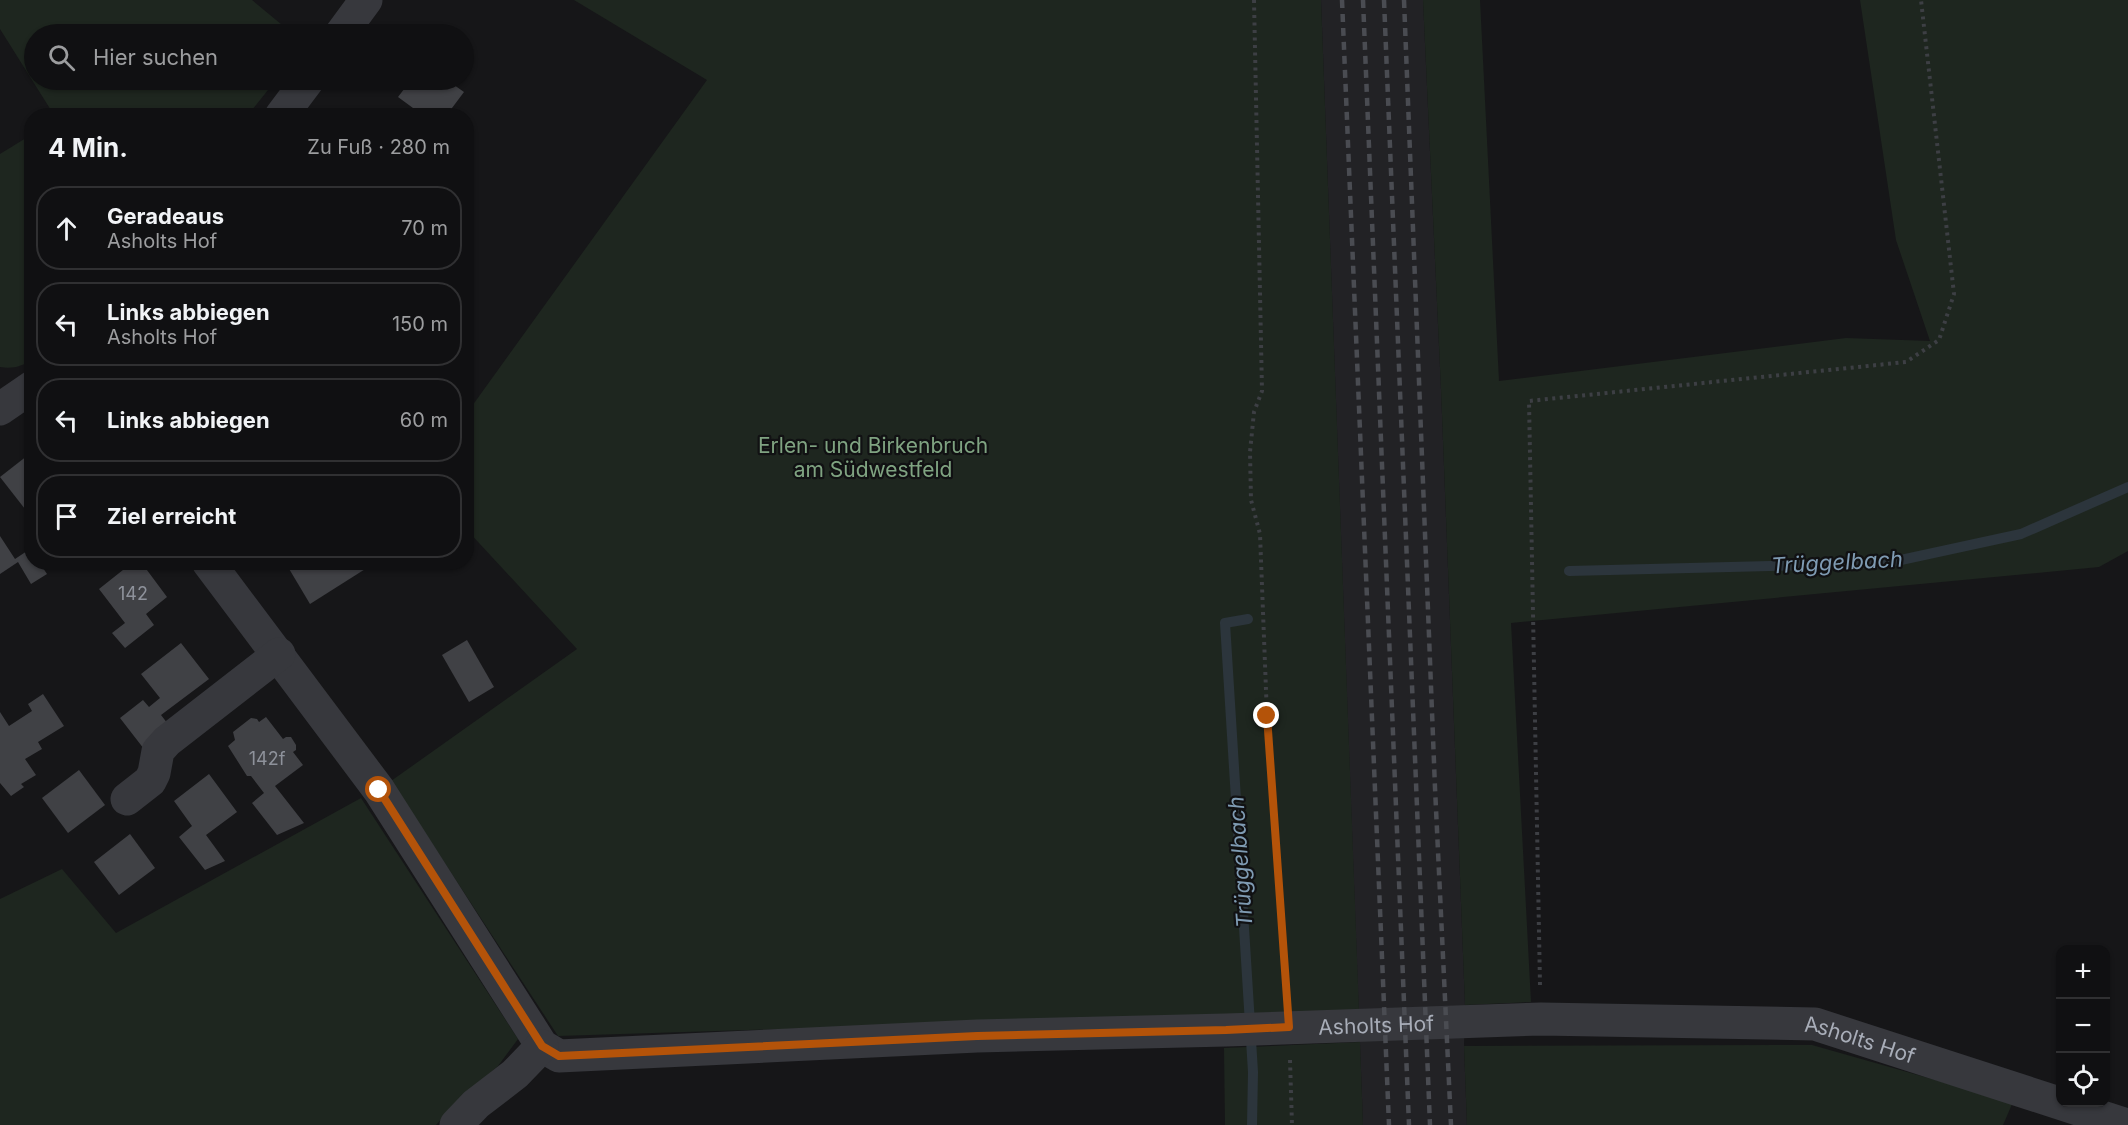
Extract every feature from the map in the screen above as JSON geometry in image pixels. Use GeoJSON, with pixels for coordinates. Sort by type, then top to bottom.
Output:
{"type":"FeatureCollection","features":[{"type":"Feature","properties":{"kind":"street"},"geometry":{"type":"LineString","coordinates":[[348,24],[366,0]]}},
{"type":"Feature","properties":{"kind":"street"},"geometry":{"type":"LineString","coordinates":[[286,108],[300,90]]}},
{"type":"Feature","properties":{"kind":"street"},"geometry":{"type":"LineString","coordinates":[[0,409],[24,392]]}},
{"type":"Feature","properties":{"kind":"street"},"geometry":{"type":"LineString","coordinates":[[214,570],[379,790],[542,1046],[515,1074],[476,1104],[456,1125]]}},
{"type":"Feature","properties":{"kind":"street"},"geometry":{"type":"LineString","coordinates":[[127,800],[150,781],[154,773],[158,751],[167,741],[279,654]]}},
{"type":"Feature","properties":{"kind":"street","name":"Asholts Hof"},"geometry":{"type":"LineString","coordinates":[[542,1046],[559,1056],[977,1036],[1541,1019],[1815,1024],[2127,1125]]}},
{"type":"Feature","properties":{"kind":"path"},"geometry":{"type":"LineString","coordinates":[[1254,0],[1262,391],[1254,412],[1250,452],[1251,500],[1260,534],[1277,1027],[1292,1125]]}},
{"type":"Feature","properties":{"kind":"path"},"geometry":{"type":"LineString","coordinates":[[1541,1019],[1530,401],[1906,362],[1939,340],[1954,294],[1921,0]]}},
{"type":"Feature","properties":{"kind":"shaded area"},"geometry":{"type":"Polygon","coordinates":[[[1321,0],[1423,0],[1441,389],[1465,1005],[1467,1125],[1363,1125],[1321,0]]]}},
{"type":"Feature","properties":{"kind":"green space"},"geometry":{"type":"Polygon","coordinates":[[[0,0],[252,0],[281,24],[24,24],[24,67],[0,29],[0,0]]]}},
{"type":"Feature","properties":{"kind":"green space","name":"Erlen- und Birkenbruch am Südwestfeld"},"geometry":{"type":"Polygon","coordinates":[[[574,0],[1321,0],[1359,1011],[558,1036],[391,781],[577,649],[474,538],[474,403],[707,80],[574,0]]]}},
{"type":"Feature","properties":{"kind":"green space"},"geometry":{"type":"Polygon","coordinates":[[[1423,0],[1480,0],[1499,381],[1846,338],[1930,341],[1896,240],[1860,0],[2128,0],[2128,551],[2099,567],[1511,623],[1531,1002],[1465,1005],[1423,0]]]}},
{"type":"Feature","properties":{"kind":"green space"},"geometry":{"type":"Polygon","coordinates":[[[38,90],[268,90],[254,108],[50,108],[38,90]]]}},
{"type":"Feature","properties":{"kind":"green space"},"geometry":{"type":"Polygon","coordinates":[[[24,139],[24,364],[4,368],[0,367],[0,154],[24,139]]]}},
{"type":"Feature","properties":{"kind":"green space"},"geometry":{"type":"Polygon","coordinates":[[[361,798],[518,1039],[498,1066],[465,1094],[436,1125],[0,1125],[0,899],[62,869],[116,933],[361,798]]]}},
{"type":"Feature","properties":{"kind":"green space"},"geometry":{"type":"Polygon","coordinates":[[[1360,1042],[1363,1125],[1225,1125],[1224,1048],[1360,1042]]]}},
{"type":"Feature","properties":{"kind":"green space"},"geometry":{"type":"Polygon","coordinates":[[[1812,1045],[2013,1102],[2003,1125],[1467,1125],[1464,1046],[1812,1045]]]}},
{"type":"Feature","properties":{"kind":"building"},"geometry":{"type":"Polygon","coordinates":[[[403,90],[461,90],[464,92],[452,108],[413,108],[398,97],[403,90]]]}},
{"type":"Feature","properties":{"kind":"building"},"geometry":{"type":"Polygon","coordinates":[[[24,458],[24,508],[0,477],[24,458]]]}},
{"type":"Feature","properties":{"kind":"building"},"geometry":{"type":"Polygon","coordinates":[[[0,536],[15,559],[24,553],[24,570],[44,570],[47,574],[31,584],[18,562],[0,574],[0,536]]]}},
{"type":"Feature","properties":{"kind":"building"},"geometry":{"type":"Polygon","coordinates":[[[123,570],[147,570],[167,597],[146,614],[154,625],[125,648],[112,633],[125,623],[99,589],[123,570]]]}},
{"type":"Feature","properties":{"kind":"building"},"geometry":{"type":"Polygon","coordinates":[[[290,570],[364,570],[310,604],[290,570]]]}},
{"type":"Feature","properties":{"kind":"building"},"geometry":{"type":"Polygon","coordinates":[[[467,640],[494,687],[469,702],[442,655],[467,640]]]}},
{"type":"Feature","properties":{"kind":"building"},"geometry":{"type":"Polygon","coordinates":[[[181,643],[209,679],[161,715],[171,728],[144,749],[120,718],[143,700],[149,707],[160,698],[141,674],[181,643]]]}},
{"type":"Feature","properties":{"kind":"building"},"geometry":{"type":"Polygon","coordinates":[[[43,694],[64,726],[38,742],[42,749],[25,759],[36,775],[21,784],[24,787],[11,796],[0,783],[0,712],[9,726],[32,711],[28,704],[43,694]]]}},
{"type":"Feature","properties":{"kind":"building"},"geometry":{"type":"Polygon","coordinates":[[[266,717],[283,739],[291,737],[296,745],[296,750],[293,752],[303,765],[275,786],[304,823],[277,835],[252,803],[264,793],[251,776],[247,776],[228,746],[235,740],[233,732],[251,718],[259,722],[266,717]]]}},
{"type":"Feature","properties":{"kind":"building"},"geometry":{"type":"Polygon","coordinates":[[[79,770],[105,805],[68,833],[42,798],[79,770]]]}},
{"type":"Feature","properties":{"kind":"building"},"geometry":{"type":"Polygon","coordinates":[[[209,774],[237,812],[206,835],[225,861],[205,870],[179,837],[192,826],[174,801],[209,774]]]}},
{"type":"Feature","properties":{"kind":"building"},"geometry":{"type":"Polygon","coordinates":[[[130,834],[155,868],[119,895],[94,862],[130,834]]]}},
{"type":"Feature","properties":{"kind":"waterway","name":"Trüggelbach"},"geometry":{"type":"LineString","coordinates":[[1569,571],[1887,563],[2021,534],[2128,487]]}},
{"type":"Feature","properties":{"kind":"waterway","name":"Trüggelbach"},"geometry":{"type":"LineString","coordinates":[[1248,619],[1225,623],[1253,1072],[1252,1125]]}},
{"type":"Feature","properties":{"kind":"railway"},"geometry":{"type":"LineString","coordinates":[[1342,0],[1389,1125]]}},
{"type":"Feature","properties":{"kind":"railway"},"geometry":{"type":"LineString","coordinates":[[1363,0],[1409,1125]]}},
{"type":"Feature","properties":{"kind":"railway"},"geometry":{"type":"LineString","coordinates":[[1384,0],[1430,1125]]}},
{"type":"Feature","properties":{"kind":"railway"},"geometry":{"type":"LineString","coordinates":[[1404,0],[1435,788],[1451,1125]]}},
{"type":"Feature","properties":{"kind":"route"},"geometry":{"type":"LineString","coordinates":[[379,790],[542,1046],[559,1056],[977,1036],[1289,1027],[1267,716]]}}]}
